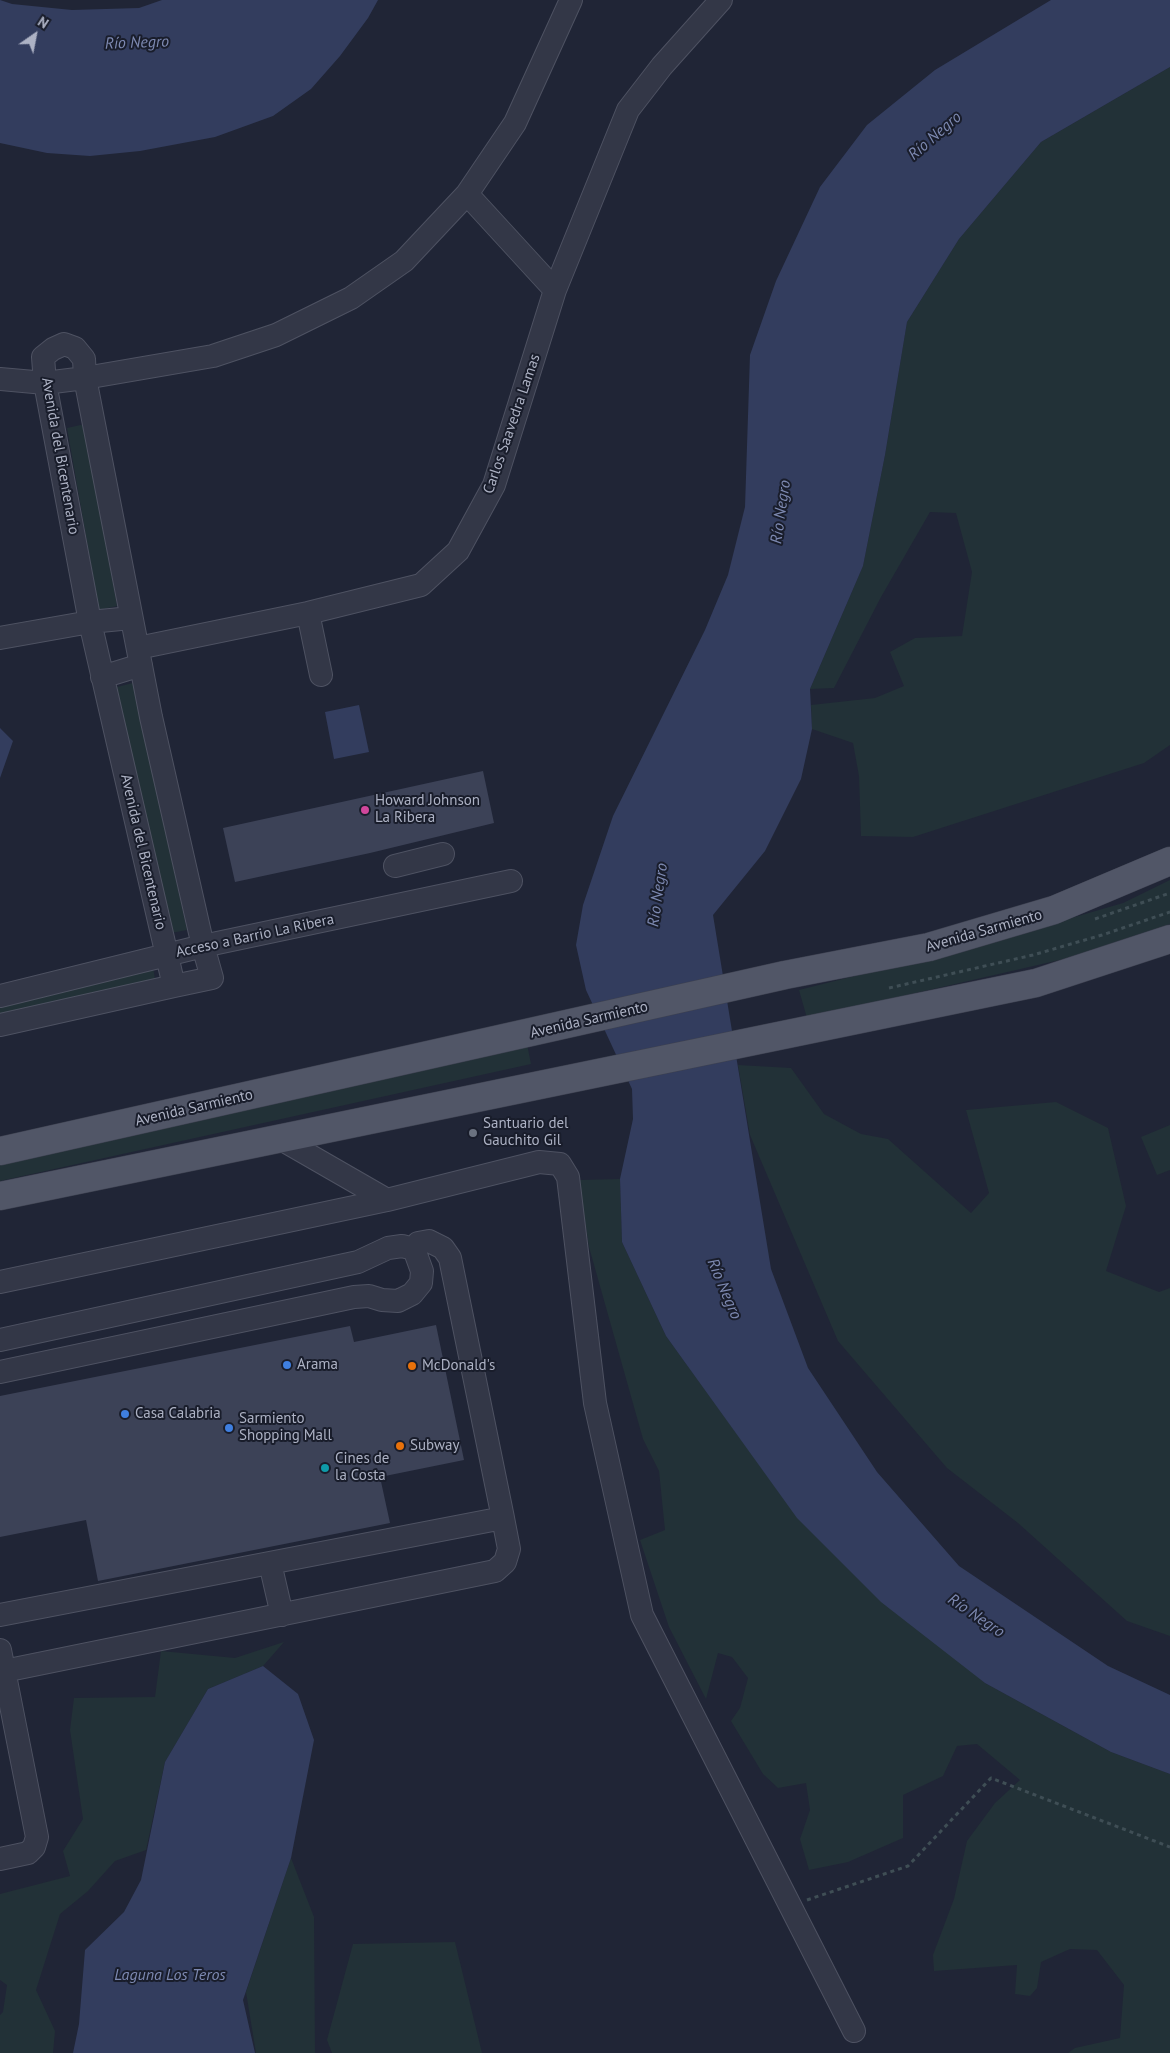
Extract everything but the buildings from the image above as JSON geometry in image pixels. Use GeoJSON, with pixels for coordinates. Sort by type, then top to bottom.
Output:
{"type":"FeatureCollection","features":[{"type":"Feature","properties":{"kind":"main road","name":"Avenida Sarmiento"},"geometry":{"type":"LineString","coordinates":[[0,1151],[785,975],[929,947],[1054,910],[1170,861]]}},
{"type":"Feature","properties":{"kind":"main road"},"geometry":{"type":"LineString","coordinates":[[0,1196],[1036,983],[1170,939]]}},
{"type":"Feature","properties":{"kind":"street"},"geometry":{"type":"LineString","coordinates":[[0,379],[45,383],[213,356],[276,335],[351,298],[404,261],[467,194],[515,123],[570,0]]}},
{"type":"Feature","properties":{"kind":"street","name":"Carlos Saavedra Lamas"},"geometry":{"type":"LineString","coordinates":[[102,677],[140,657],[421,585],[458,551],[494,485],[555,290],[628,110],[662,66],[721,0]]}},
{"type":"Feature","properties":{"kind":"street"},"geometry":{"type":"LineString","coordinates":[[467,194],[555,290]]}},
{"type":"Feature","properties":{"kind":"street","name":"Avenida del Bicentenario"},"geometry":{"type":"LineString","coordinates":[[64,344],[75,348],[84,359],[85,378],[131,618],[203,946],[212,978],[174,986],[90,622],[45,383],[43,357],[53,349],[64,344]]}},
{"type":"Feature","properties":{"kind":"street"},"geometry":{"type":"LineString","coordinates":[[308,613],[320,675]]}},
{"type":"Feature","properties":{"kind":"street"},"geometry":{"type":"LineString","coordinates":[[0,638],[90,622],[131,618]]}},
{"type":"Feature","properties":{"kind":"street"},"geometry":{"type":"LineString","coordinates":[[395,866],[443,854]]}},
{"type":"Feature","properties":{"kind":"street","name":"Acceso a Barrio La Ribera"},"geometry":{"type":"LineString","coordinates":[[0,996],[203,946],[511,881]]}},
{"type":"Feature","properties":{"kind":"street"},"geometry":{"type":"LineString","coordinates":[[0,1025],[174,986]]}},
{"type":"Feature","properties":{"kind":"street"},"geometry":{"type":"LineString","coordinates":[[281,1139],[387,1200]]}},
{"type":"Feature","properties":{"kind":"street"},"geometry":{"type":"LineString","coordinates":[[0,1282],[387,1200],[539,1162],[560,1164],[568,1177],[595,1403],[642,1615],[854,2032]]}},
{"type":"Feature","properties":{"kind":"street"},"geometry":{"type":"LineString","coordinates":[[0,1859],[28,1853],[34,1846],[37,1837],[2,1660],[282,1614],[495,1571],[505,1562],[509,1549],[450,1258],[443,1248],[429,1241],[418,1243],[414,1249]]}},
{"type":"Feature","properties":{"kind":"street"},"geometry":{"type":"LineString","coordinates":[[0,1340],[358,1262],[388,1248],[402,1246],[414,1249]]}},
{"type":"Feature","properties":{"kind":"street"},"geometry":{"type":"LineString","coordinates":[[0,1372],[354,1297],[369,1296],[382,1300],[398,1301],[412,1294],[421,1283],[422,1271],[414,1249]]}},
{"type":"Feature","properties":{"kind":"street"},"geometry":{"type":"LineString","coordinates":[[40,1332],[41,1363]]}},
{"type":"Feature","properties":{"kind":"street"},"geometry":{"type":"LineString","coordinates":[[0,1615],[503,1518]]}},
{"type":"Feature","properties":{"kind":"street"},"geometry":{"type":"LineString","coordinates":[[270,1563],[282,1614]]}},
{"type":"Feature","properties":{"kind":"path"},"geometry":{"type":"LineString","coordinates":[[882,990],[1032,955],[1170,912]]}},
{"type":"Feature","properties":{"kind":"path"},"geometry":{"type":"LineString","coordinates":[[790,1905],[908,1866],[990,1778],[1170,1847]]}},
{"type":"Feature","properties":{"kind":"shaded area"},"geometry":{"type":"Polygon","coordinates":[[[1170,67],[1170,745],[1144,763],[913,837],[861,836],[859,776],[853,743],[812,729],[811,705],[875,698],[904,686],[890,652],[915,638],[962,636],[972,572],[956,513],[930,512],[881,597],[834,688],[810,689],[863,566],[885,455],[907,322],[959,239],[1041,142],[1170,67]]]}},
{"type":"Feature","properties":{"kind":"shaded area"},"geometry":{"type":"Polygon","coordinates":[[[85,424],[117,606],[99,610],[67,428],[85,424]]]}},
{"type":"Feature","properties":{"kind":"shaded area"},"geometry":{"type":"Polygon","coordinates":[[[133,683],[187,930],[171,933],[117,687],[133,683]]]}},
{"type":"Feature","properties":{"kind":"shaded area"},"geometry":{"type":"Polygon","coordinates":[[[1170,880],[1170,924],[1064,959],[807,1018],[799,990],[989,942],[1123,903],[1170,880]]]}},
{"type":"Feature","properties":{"kind":"shaded area"},"geometry":{"type":"Polygon","coordinates":[[[153,967],[156,985],[0,1019],[0,1005],[153,967]]]}},
{"type":"Feature","properties":{"kind":"shaded area"},"geometry":{"type":"Polygon","coordinates":[[[527,1044],[531,1064],[0,1181],[0,1160],[527,1044]]]}},
{"type":"Feature","properties":{"kind":"shaded area"},"geometry":{"type":"Polygon","coordinates":[[[738,1065],[791,1068],[824,1114],[861,1134],[888,1139],[971,1213],[989,1193],[966,1110],[1056,1102],[1108,1128],[1126,1206],[1106,1271],[1159,1292],[1170,1288],[1170,1636],[1127,1621],[1018,1523],[947,1468],[838,1341],[750,1135],[738,1065]]]}},
{"type":"Feature","properties":{"kind":"shaded area"},"geometry":{"type":"Polygon","coordinates":[[[1170,1125],[1170,1170],[1157,1175],[1141,1137],[1170,1125]]]}},
{"type":"Feature","properties":{"kind":"shaded area"},"geometry":{"type":"Polygon","coordinates":[[[620,1179],[622,1242],[666,1336],[798,1518],[985,1683],[1111,1752],[1170,1774],[1170,2053],[1068,2053],[1075,2048],[1120,2038],[1124,1985],[1097,1950],[1070,1949],[1041,1962],[1037,1988],[1030,1996],[1015,1994],[1017,1965],[934,1971],[933,1955],[954,1899],[967,1841],[995,1803],[1020,1780],[977,1744],[957,1746],[943,1776],[903,1795],[903,1838],[848,1862],[809,1870],[800,1839],[810,1810],[806,1783],[778,1788],[763,1774],[731,1721],[740,1708],[748,1678],[732,1657],[718,1653],[706,1699],[669,1627],[640,1540],[665,1530],[659,1471],[643,1439],[589,1247],[579,1180],[620,1179]]]}},
{"type":"Feature","properties":{"kind":"shaded area"},"geometry":{"type":"Polygon","coordinates":[[[284,1642],[263,1666],[208,1689],[165,1762],[146,1850],[115,1861],[88,1891],[60,1914],[36,1990],[55,2031],[53,2053],[0,2053],[0,2015],[3,2012],[7,1985],[0,1980],[0,1894],[70,1876],[63,1851],[83,1819],[70,1730],[74,1698],[155,1697],[161,1651],[235,1658],[284,1642]]]}},
{"type":"Feature","properties":{"kind":"shaded area"},"geometry":{"type":"Polygon","coordinates":[[[291,1858],[314,1917],[315,2053],[256,2053],[246,1992],[291,1858]]]}},
{"type":"Feature","properties":{"kind":"shaded area"},"geometry":{"type":"Polygon","coordinates":[[[455,1942],[482,2053],[332,2053],[327,2040],[353,1944],[455,1942]]]}},
{"type":"Feature","properties":{"kind":"water","name":"Río Negro"},"geometry":{"type":"Polygon","coordinates":[[[0,0],[12,4],[72,10],[139,8],[162,0],[378,0],[368,18],[340,56],[311,89],[273,116],[215,137],[140,151],[90,156],[47,153],[0,143],[0,0]]]}},
{"type":"Feature","properties":{"kind":"water","name":"Río Negro"},"geometry":{"type":"Polygon","coordinates":[[[1051,0],[1170,0],[1170,67],[1041,142],[959,239],[907,322],[885,455],[863,566],[810,689],[812,729],[801,779],[765,851],[713,915],[771,1269],[808,1368],[877,1472],[959,1566],[1108,1666],[1170,1695],[1170,1774],[1111,1752],[985,1683],[881,1602],[797,1518],[666,1336],[622,1242],[620,1179],[633,1119],[632,1089],[586,990],[576,945],[583,905],[613,816],[705,630],[728,575],[745,507],[750,355],[776,281],[820,187],[867,125],[935,70],[1051,0]]]}},
{"type":"Feature","properties":{"kind":"water"},"geometry":{"type":"Polygon","coordinates":[[[359,705],[369,752],[334,759],[325,712],[359,705]]]}},
{"type":"Feature","properties":{"kind":"water"},"geometry":{"type":"Polygon","coordinates":[[[0,728],[13,741],[0,778],[0,728]]]}},
{"type":"Feature","properties":{"kind":"water","name":"Laguna Los Teros"},"geometry":{"type":"Polygon","coordinates":[[[263,1666],[298,1694],[314,1740],[291,1858],[243,2000],[255,2053],[73,2053],[79,2024],[85,1950],[124,1912],[141,1880],[165,1762],[208,1689],[263,1666]]]}},
{"type":"Feature","properties":{"kind":"place","name":"Howard Johnson La Ribera"},"geometry":{"type":"Point","coordinates":[365,810]}},
{"type":"Feature","properties":{"kind":"place","name":"Santuario del Gauchito Gil"},"geometry":{"type":"Point","coordinates":[473,1133]}},
{"type":"Feature","properties":{"kind":"place","name":"Arama"},"geometry":{"type":"Point","coordinates":[287,1365]}},
{"type":"Feature","properties":{"kind":"place","name":"McDonald's"},"geometry":{"type":"Point","coordinates":[412,1366]}},
{"type":"Feature","properties":{"kind":"place","name":"Casa Calabria"},"geometry":{"type":"Point","coordinates":[125,1414]}},
{"type":"Feature","properties":{"kind":"place","name":"Sarmiento Shopping Mall"},"geometry":{"type":"Point","coordinates":[229,1428]}},
{"type":"Feature","properties":{"kind":"place","name":"Subway"},"geometry":{"type":"Point","coordinates":[400,1446]}},
{"type":"Feature","properties":{"kind":"place","name":"Cines de la Costa"},"geometry":{"type":"Point","coordinates":[325,1468]}}]}
